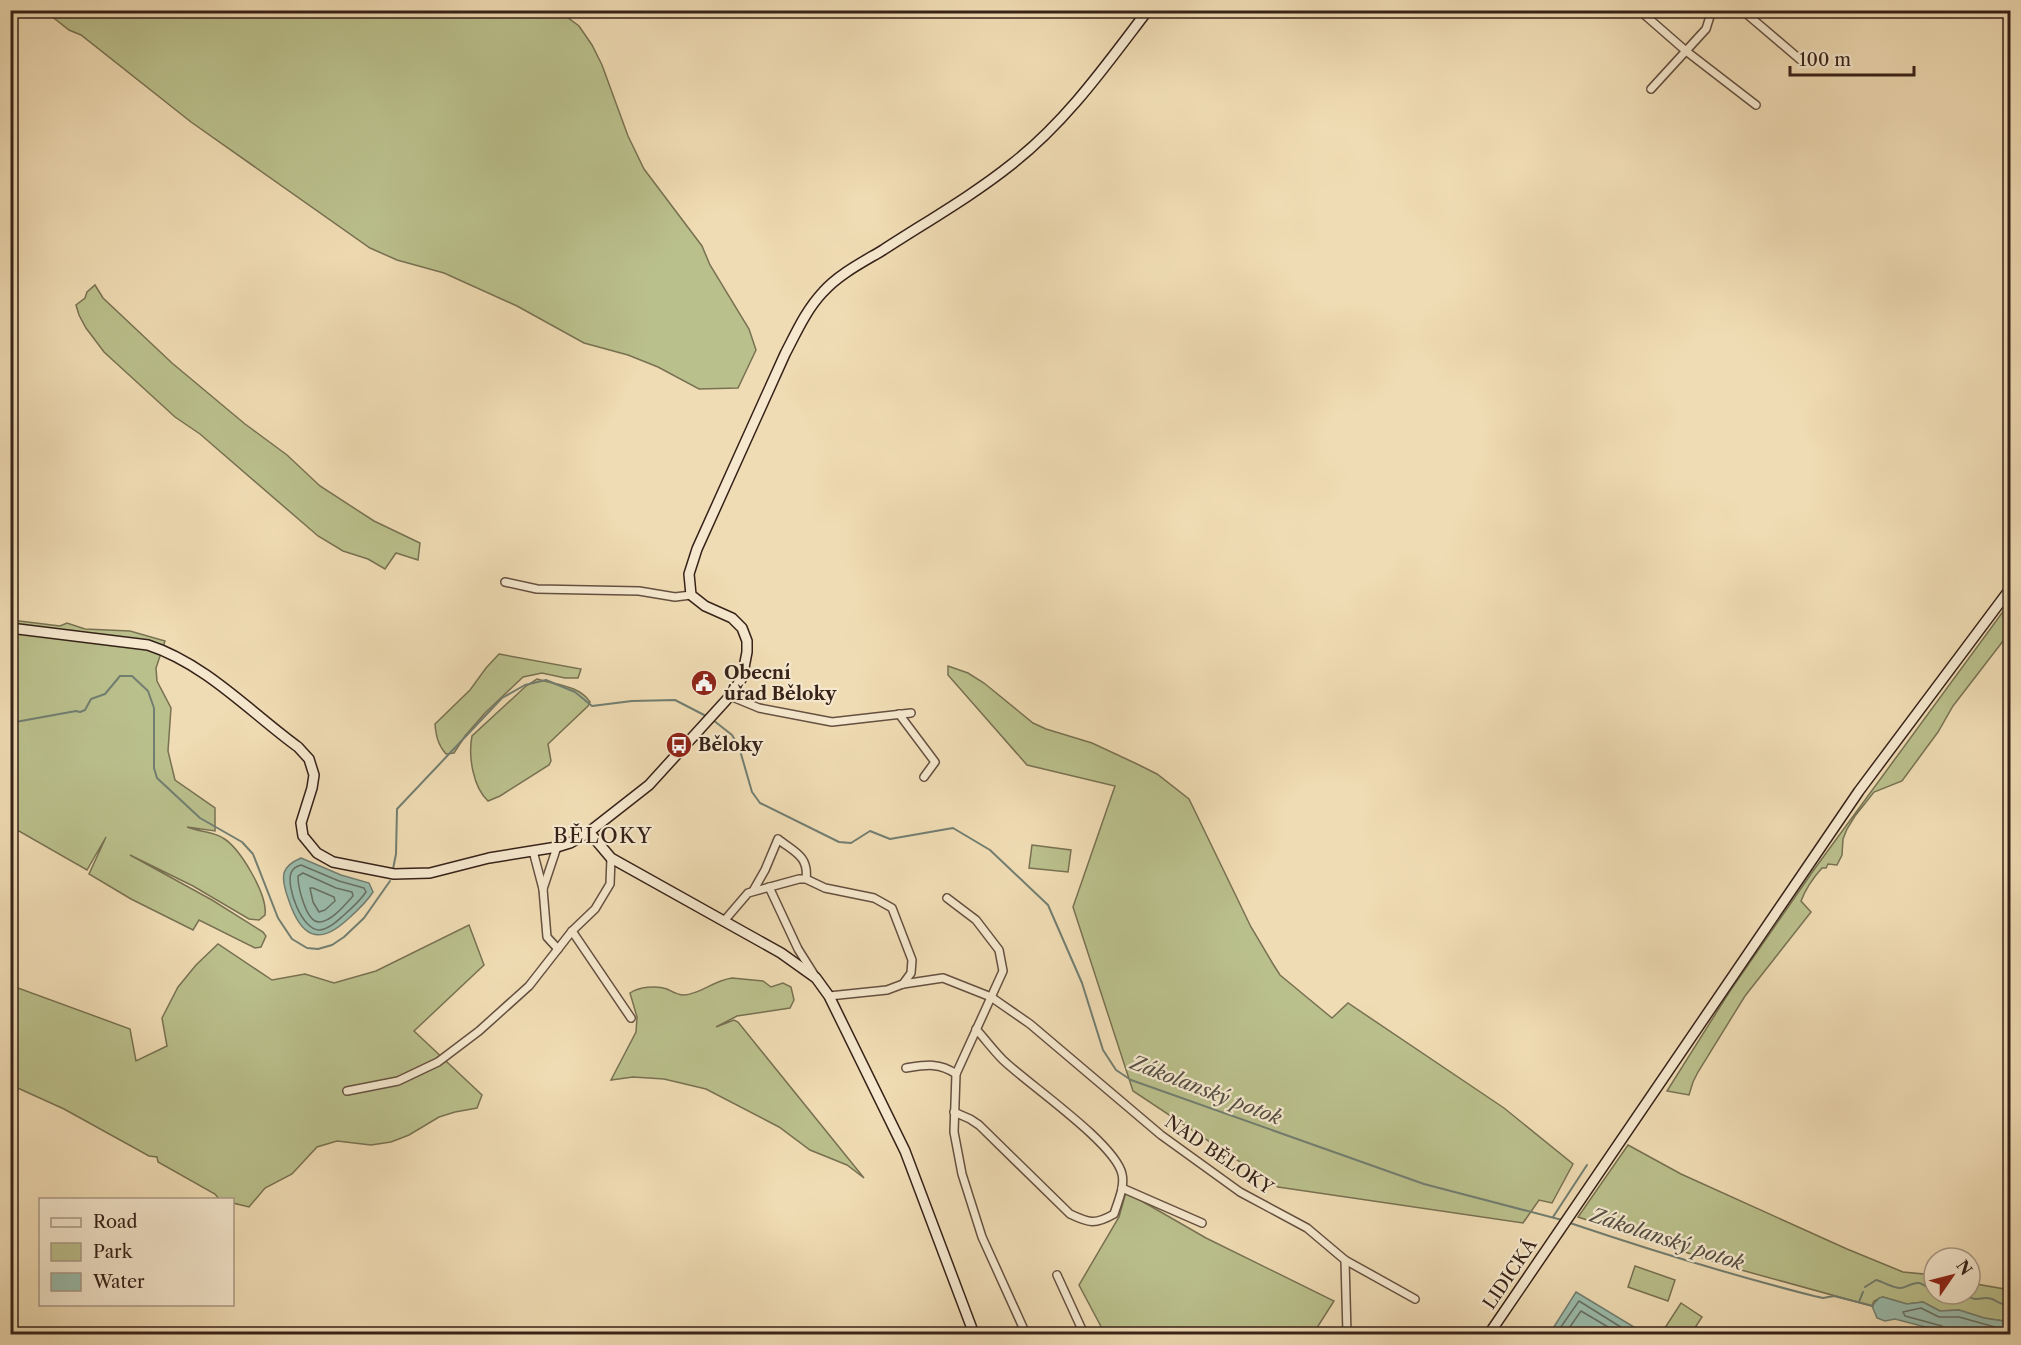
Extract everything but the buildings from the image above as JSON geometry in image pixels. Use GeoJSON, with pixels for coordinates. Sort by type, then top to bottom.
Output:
{"type":"FeatureCollection","features":[{"type":"Feature","properties":{"kind":"street"},"geometry":{"type":"LineString","coordinates":[[691,595],[689,574],[697,549],[785,354],[800,324],[824,290],[847,272],[979,189],[1014,164],[1053,129],[1079,101],[1148,10]]}},
{"type":"Feature","properties":{"kind":"street"},"geometry":{"type":"LineString","coordinates":[[1639,10],[1686,51],[1756,105]]}},
{"type":"Feature","properties":{"kind":"street"},"geometry":{"type":"LineString","coordinates":[[1652,89],[1706,29],[1712,10]]}},
{"type":"Feature","properties":{"kind":"street"},"geometry":{"type":"LineString","coordinates":[[1742,10],[1803,62]]}},
{"type":"Feature","properties":{"kind":"street"},"geometry":{"type":"LineString","coordinates":[[10,628],[148,645],[164,650],[193,665],[298,747],[309,759],[314,775],[301,823],[303,836],[309,846],[333,862],[394,874],[430,873],[489,858],[557,847],[570,843],[589,832],[649,785],[730,696],[744,671],[747,652],[746,634],[738,622],[705,606],[691,595],[675,597],[639,591],[537,589],[505,582]]}},
{"type":"Feature","properties":{"kind":"street","name":"LIDICKÁ"},"geometry":{"type":"LineString","coordinates":[[1489,1335],[1859,791],[2010,589]]}},
{"type":"Feature","properties":{"kind":"street"},"geometry":{"type":"LineString","coordinates":[[730,696],[759,708],[832,722],[911,713]]}},
{"type":"Feature","properties":{"kind":"street"},"geometry":{"type":"LineString","coordinates":[[898,714],[935,762],[924,777]]}},
{"type":"Feature","properties":{"kind":"street"},"geometry":{"type":"LineString","coordinates":[[589,832],[611,858],[781,953],[816,978]]}},
{"type":"Feature","properties":{"kind":"street"},"geometry":{"type":"LineString","coordinates":[[753,891],[778,839],[804,860],[806,879]]}},
{"type":"Feature","properties":{"kind":"street"},"geometry":{"type":"LineString","coordinates":[[543,890],[557,847]]}},
{"type":"Feature","properties":{"kind":"street"},"geometry":{"type":"LineString","coordinates":[[533,851],[543,890],[547,937],[558,949]]}},
{"type":"Feature","properties":{"kind":"street"},"geometry":{"type":"LineString","coordinates":[[347,1091],[398,1081],[438,1062],[479,1031],[529,986],[572,931],[594,909],[610,884],[611,858]]}},
{"type":"Feature","properties":{"kind":"street"},"geometry":{"type":"LineString","coordinates":[[724,921],[743,898],[753,891],[806,879],[825,888],[874,898],[892,908],[912,960],[911,973],[903,984]]}},
{"type":"Feature","properties":{"kind":"street"},"geometry":{"type":"LineString","coordinates":[[769,887],[798,949],[829,996],[905,1151],[974,1335]]}},
{"type":"Feature","properties":{"kind":"street"},"geometry":{"type":"LineString","coordinates":[[947,898],[976,920],[999,950],[1003,971],[956,1074],[954,1112],[956,1149],[982,1237],[1026,1335]]}},
{"type":"Feature","properties":{"kind":"street"},"geometry":{"type":"LineString","coordinates":[[572,931],[631,1018]]}},
{"type":"Feature","properties":{"kind":"street","name":"NAD BĚLOKY"},"geometry":{"type":"LineString","coordinates":[[829,996],[887,990],[903,984],[943,978],[991,998],[1030,1024],[1161,1135],[1240,1192],[1307,1228],[1346,1260],[1415,1299]]}},
{"type":"Feature","properties":{"kind":"street"},"geometry":{"type":"LineString","coordinates":[[954,1112],[979,1125],[1070,1214],[1088,1223],[1101,1222],[1114,1214],[1122,1188],[1122,1173],[1114,1158],[1082,1125],[1003,1060],[976,1029]]}},
{"type":"Feature","properties":{"kind":"street"},"geometry":{"type":"LineString","coordinates":[[906,1068],[933,1064],[947,1068],[956,1074]]}},
{"type":"Feature","properties":{"kind":"street"},"geometry":{"type":"LineString","coordinates":[[1122,1188],[1202,1222]]}},
{"type":"Feature","properties":{"kind":"street"},"geometry":{"type":"LineString","coordinates":[[1346,1260],[1347,1335]]}},
{"type":"Feature","properties":{"kind":"street"},"geometry":{"type":"LineString","coordinates":[[1057,1275],[1084,1335]]}},
{"type":"Feature","properties":{"kind":"green space"},"geometry":{"type":"Polygon","coordinates":[[[45,11],[559,11],[579,26],[592,45],[602,65],[628,136],[644,169],[702,246],[710,265],[749,329],[756,350],[738,388],[699,389],[658,367],[628,355],[584,343],[517,306],[444,273],[397,260],[370,248],[191,122],[81,35],[69,30],[45,11]]]}},
{"type":"Feature","properties":{"kind":"green space"},"geometry":{"type":"Polygon","coordinates":[[[95,285],[103,298],[172,363],[245,424],[287,455],[320,486],[374,521],[420,543],[418,560],[396,553],[385,569],[368,559],[343,551],[318,536],[200,434],[175,417],[104,352],[86,328],[76,305],[95,285]]]}},
{"type":"Feature","properties":{"kind":"green space"},"geometry":{"type":"Polygon","coordinates":[[[2010,602],[2010,632],[1953,706],[1938,732],[1902,781],[1874,792],[1855,816],[1843,839],[1842,855],[1837,865],[1828,864],[1826,868],[1822,868],[1803,896],[1801,901],[1811,912],[1745,996],[1698,1072],[1689,1095],[1667,1091],[1730,991],[1813,871],[2010,602]]]}},
{"type":"Feature","properties":{"kind":"green space"},"geometry":{"type":"Polygon","coordinates":[[[11,620],[60,626],[67,623],[85,629],[130,631],[165,641],[156,668],[157,681],[171,708],[168,751],[175,780],[215,808],[215,831],[187,827],[219,836],[230,843],[245,861],[258,884],[265,906],[265,915],[259,920],[249,919],[193,886],[130,855],[212,900],[263,932],[266,936],[261,947],[255,948],[199,920],[193,930],[131,899],[89,874],[106,837],[87,870],[12,827],[11,829],[11,620]]]}},
{"type":"Feature","properties":{"kind":"green space"},"geometry":{"type":"Polygon","coordinates":[[[499,654],[581,669],[578,678],[542,673],[523,677],[485,713],[454,753],[446,754],[438,740],[435,724],[470,690],[499,654]]]}},
{"type":"Feature","properties":{"kind":"green space"},"geometry":{"type":"Polygon","coordinates":[[[948,666],[968,673],[984,683],[1033,723],[1092,743],[1137,764],[1157,774],[1189,799],[1251,927],[1280,975],[1332,1018],[1348,1003],[1504,1108],[1573,1164],[1552,1203],[1539,1200],[1523,1223],[1278,1187],[1133,1091],[1073,907],[1115,786],[1027,765],[948,675],[948,666]]]}},
{"type":"Feature","properties":{"kind":"green space"},"geometry":{"type":"Polygon","coordinates":[[[537,679],[580,692],[590,702],[548,744],[551,761],[549,765],[488,801],[475,780],[471,753],[472,736],[526,686],[537,679]]]}},
{"type":"Feature","properties":{"kind":"green space"},"geometry":{"type":"Polygon","coordinates":[[[1032,845],[1071,850],[1068,872],[1029,868],[1032,845]]]}},
{"type":"Feature","properties":{"kind":"green space"},"geometry":{"type":"Polygon","coordinates":[[[469,925],[484,965],[414,1031],[482,1095],[477,1108],[439,1117],[409,1135],[391,1142],[371,1145],[337,1141],[317,1147],[292,1174],[265,1188],[249,1207],[234,1203],[234,1198],[218,1198],[158,1162],[157,1157],[149,1156],[64,1109],[11,1085],[10,985],[130,1029],[136,1061],[167,1046],[162,1018],[178,987],[196,965],[218,944],[272,980],[305,974],[334,983],[376,971],[469,925]]]}},
{"type":"Feature","properties":{"kind":"green space"},"geometry":{"type":"Polygon","coordinates":[[[732,978],[763,981],[771,987],[783,983],[791,987],[794,1000],[790,1008],[737,1016],[716,1027],[734,1020],[738,1022],[864,1178],[847,1165],[810,1150],[779,1127],[706,1089],[664,1079],[633,1077],[611,1080],[636,1032],[637,1017],[630,993],[638,989],[653,987],[684,995],[732,978]]]}},
{"type":"Feature","properties":{"kind":"green space"},"geometry":{"type":"Polygon","coordinates":[[[1628,1145],[1681,1174],[1847,1249],[1903,1272],[1922,1274],[1922,1302],[1907,1304],[1883,1297],[1874,1301],[1872,1306],[1734,1268],[1578,1217],[1628,1145]]]}},
{"type":"Feature","properties":{"kind":"green space"},"geometry":{"type":"Polygon","coordinates":[[[1126,1192],[1206,1238],[1334,1301],[1313,1334],[1105,1334],[1079,1285],[1119,1217],[1126,1192]]]}},
{"type":"Feature","properties":{"kind":"green space"},"geometry":{"type":"Polygon","coordinates":[[[1635,1266],[1675,1280],[1668,1301],[1628,1287],[1635,1266]]]}},
{"type":"Feature","properties":{"kind":"green space"},"geometry":{"type":"Polygon","coordinates":[[[1982,1285],[2010,1290],[2010,1322],[1984,1318],[1959,1310],[1940,1311],[1931,1306],[1982,1306],[1982,1285]]]}},
{"type":"Feature","properties":{"kind":"green space"},"geometry":{"type":"Polygon","coordinates":[[[1681,1303],[1702,1317],[1691,1334],[1661,1334],[1681,1303]]]}},
{"type":"Feature","properties":{"kind":"water"},"geometry":{"type":"Polygon","coordinates":[[[301,858],[341,875],[369,883],[373,892],[348,919],[328,933],[312,934],[305,929],[299,923],[287,894],[284,873],[293,862],[301,858]]]}},
{"type":"Feature","properties":{"kind":"water"},"geometry":{"type":"Polygon","coordinates":[[[1576,1292],[1639,1330],[1637,1334],[1550,1333],[1576,1292]]]}},
{"type":"Feature","properties":{"kind":"water"},"geometry":{"type":"Polygon","coordinates":[[[1883,1297],[1907,1304],[1922,1302],[1922,1306],[1931,1306],[1940,1311],[1959,1310],[1984,1318],[2010,1322],[2010,1334],[1952,1334],[1895,1319],[1885,1321],[1877,1318],[1872,1306],[1883,1297]]]}},
{"type":"Feature","properties":{"kind":"waterway","name":"Zákolanský potok"},"geometry":{"type":"LineString","coordinates":[[10,723],[80,712],[85,710],[91,699],[105,694],[120,676],[132,676],[148,691],[154,708],[154,768],[157,778],[200,818],[242,842],[253,854],[278,918],[292,939],[307,948],[318,949],[332,945],[344,937],[364,918],[390,881]]}},
{"type":"Feature","properties":{"kind":"waterway","name":"Zákolanský potok"},"geometry":{"type":"LineString","coordinates":[[393,869],[396,854],[397,809],[502,698],[525,685],[546,680],[575,692],[592,706],[632,701],[675,700],[708,717]]}},
{"type":"Feature","properties":{"kind":"waterway","name":"Zákolanský potok"},"geometry":{"type":"LineString","coordinates":[[713,720],[732,735],[739,747],[752,792],[760,803],[839,842],[851,843],[870,831],[890,839],[953,828],[990,850],[1048,905],[1082,983],[1103,1050],[1116,1070],[1131,1080],[1424,1184],[1562,1220]]}},
{"type":"Feature","properties":{"kind":"waterway"},"geometry":{"type":"LineString","coordinates":[[1553,1217],[1587,1165]]}},
{"type":"Feature","properties":{"kind":"waterway","name":"Zákolanský potok"},"geometry":{"type":"LineString","coordinates":[[1570,1223],[1752,1280],[1823,1298],[1834,1296],[1873,1306]]}},
{"type":"Feature","properties":{"kind":"waterway"},"geometry":{"type":"LineString","coordinates":[[1865,1287],[1876,1280],[1900,1288],[1914,1283],[1922,1284]]}},
{"type":"Feature","properties":{"kind":"waterway"},"geometry":{"type":"LineString","coordinates":[[1859,1302],[1863,1292]]}},
{"type":"Feature","properties":{"kind":"waterway"},"geometry":{"type":"LineString","coordinates":[[1982,1298],[1988,1298],[2010,1305]]}},
{"type":"Feature","properties":{"kind":"place","name":"Obecní úřad Běloky"},"geometry":{"type":"Point","coordinates":[704,683]}},
{"type":"Feature","properties":{"kind":"place","name":"Běloky"},"geometry":{"type":"Point","coordinates":[679,745]}},
{"type":"Feature","properties":{"kind":"district","name":"BĚLOKY"},"geometry":{"type":"Point","coordinates":[603,836]}}]}
